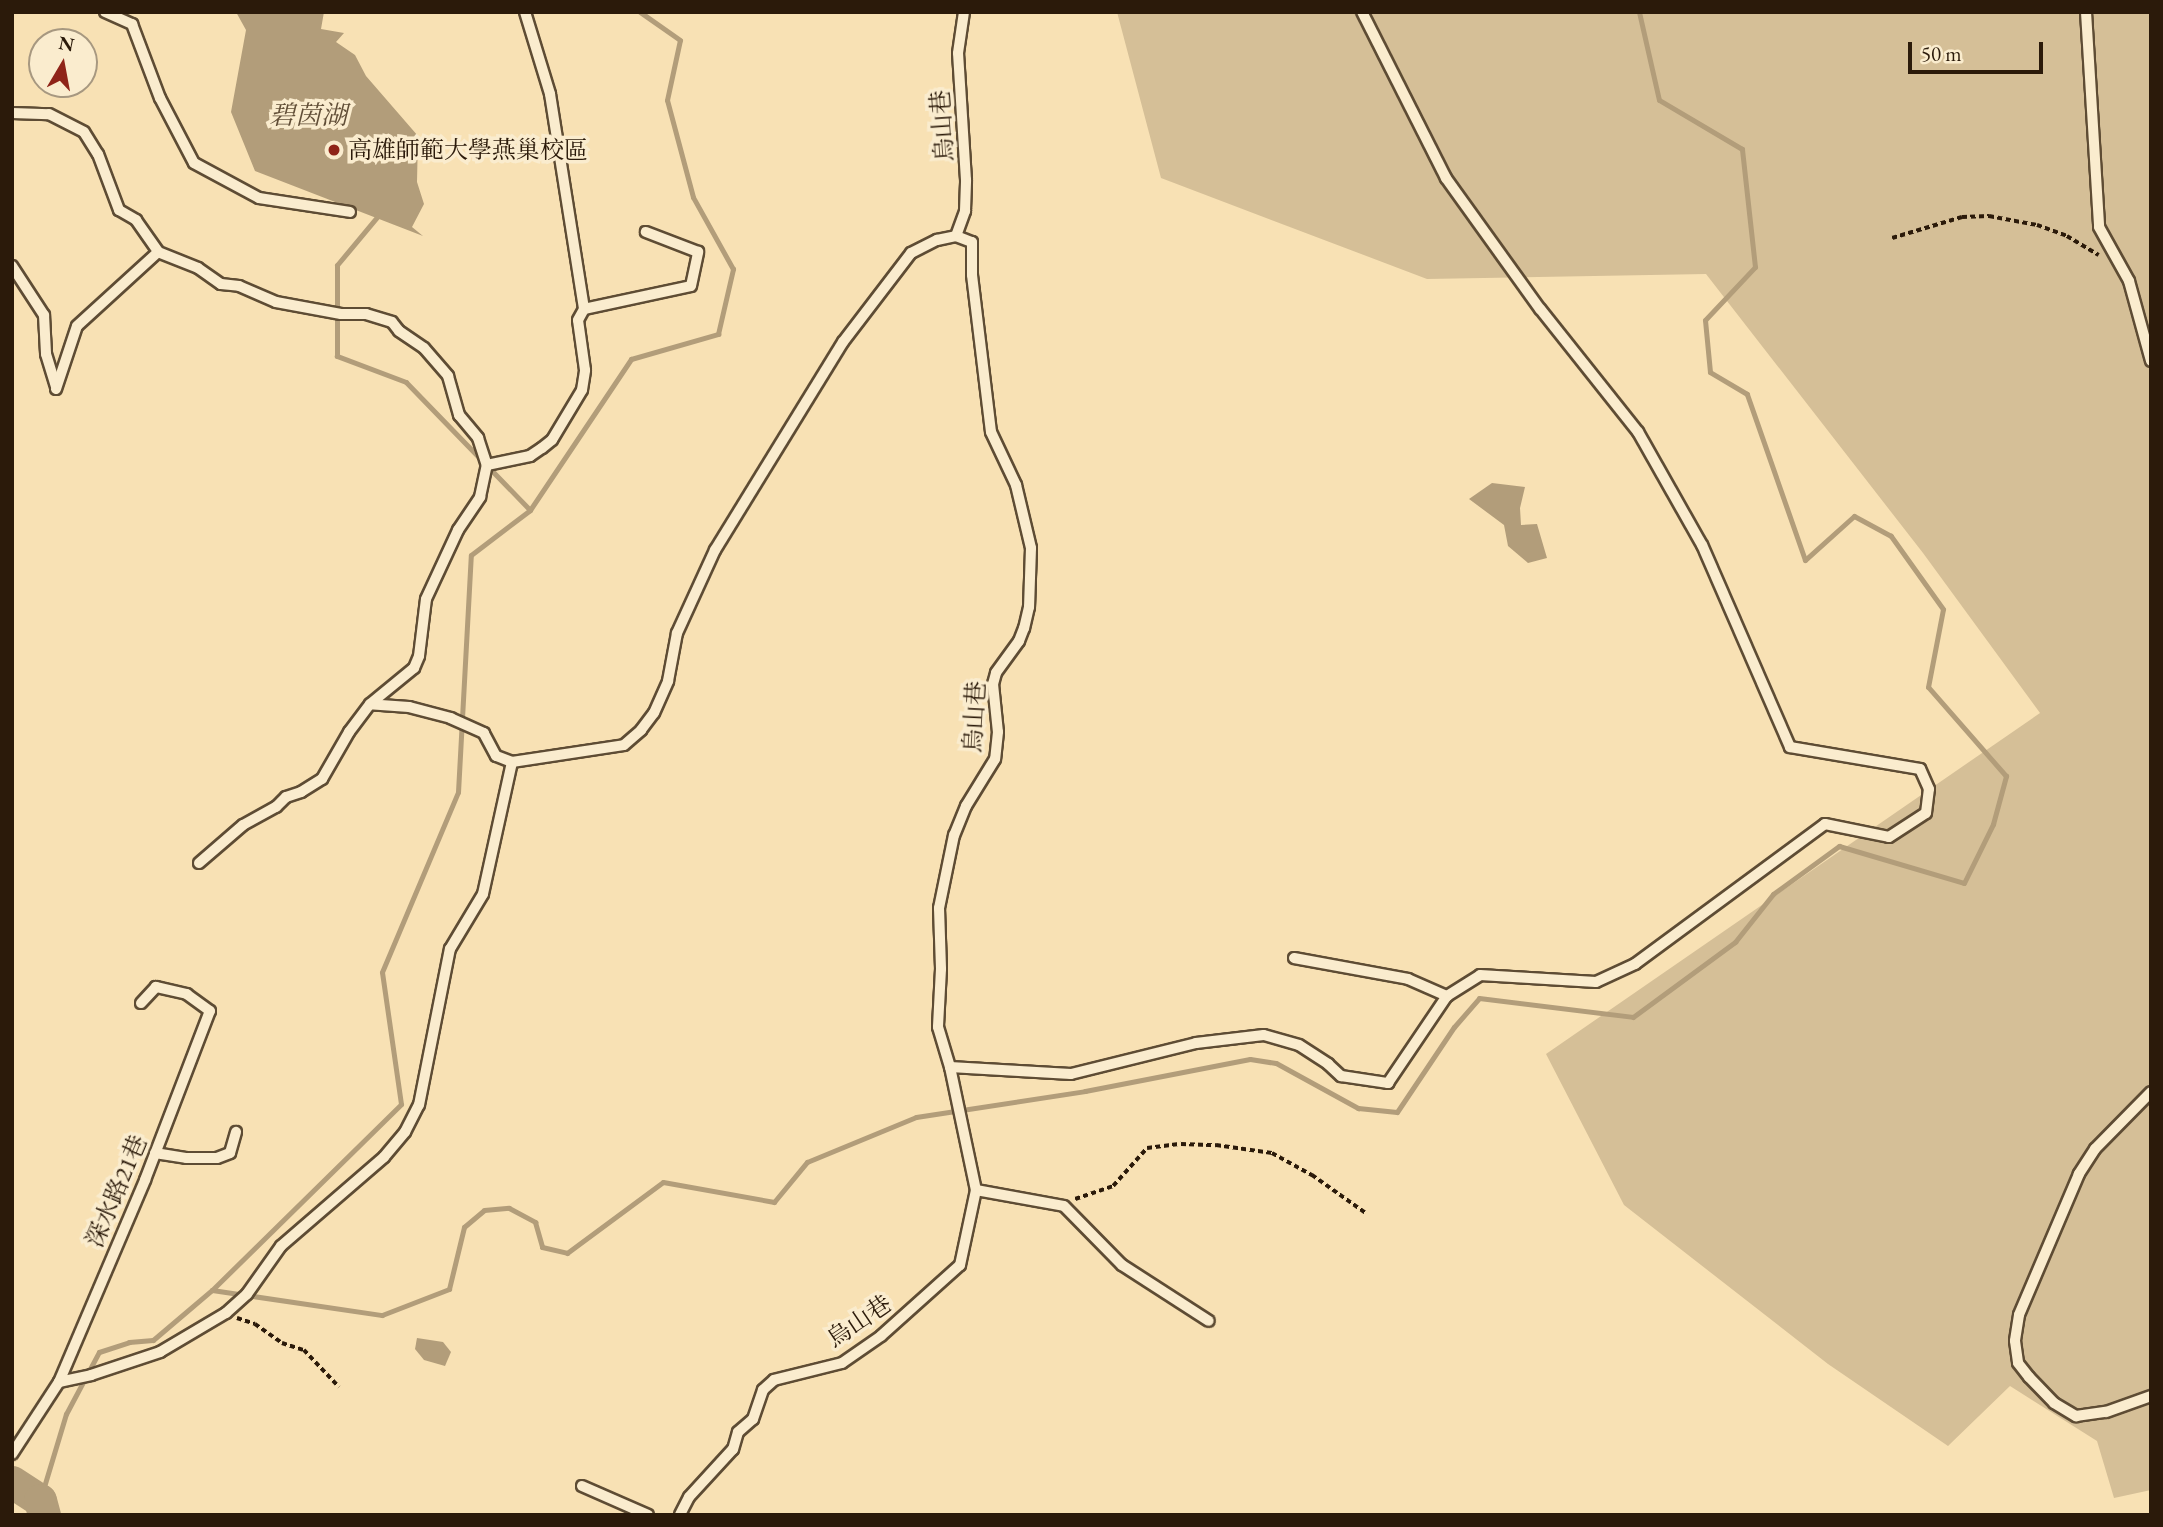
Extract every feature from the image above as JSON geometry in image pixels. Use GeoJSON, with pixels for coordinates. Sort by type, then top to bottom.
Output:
{"type":"FeatureCollection","features":[{"type":"Feature","properties":{"kind":"lane"},"geometry":{"type":"LineString","coordinates":[[106,12],[132,24],[160,98],[194,163],[259,198],[350,212]]}},
{"type":"Feature","properties":{"kind":"lane"},"geometry":{"type":"LineString","coordinates":[[487,466],[530,456],[552,440],[582,390],[585,370],[578,336],[578,320],[584,309],[550,94],[525,12]]}},
{"type":"Feature","properties":{"kind":"lane","name":"烏山巷"},"geometry":{"type":"LineString","coordinates":[[680,1515],[689,1497],[733,1449],[738,1432],[754,1419],[763,1390],[774,1380],[842,1363],[881,1336],[960,1265],[975,1190],[955,1088],[938,1027],[941,969],[939,908],[954,835],[966,806],[995,759],[998,732],[993,684],[996,673],[1019,641],[1024,628],[1029,607],[1031,548],[1016,485],[991,432],[972,275],[972,242],[956,236],[965,211],[967,180],[958,53],[964,12]]}},
{"type":"Feature","properties":{"kind":"lane"},"geometry":{"type":"LineString","coordinates":[[950,1066],[1070,1074],[1196,1043],[1264,1035],[1299,1045],[1341,1076],[1388,1083],[1447,996],[1480,975],[1596,982],[1635,964],[1825,824],[1889,837],[1926,813],[1929,789],[1920,769],[1790,747],[1702,545],[1638,432],[1540,309],[1446,178],[1362,12]]}},
{"type":"Feature","properties":{"kind":"lane"},"geometry":{"type":"LineString","coordinates":[[2086,12],[2099,227],[2129,281],[2151,361]]}},
{"type":"Feature","properties":{"kind":"lane"},"geometry":{"type":"LineString","coordinates":[[12,113],[49,114],[85,132],[98,154],[119,210],[136,220],[158,252],[198,268],[221,284],[239,286],[276,302],[341,314],[366,314],[392,322],[399,331],[424,348],[448,376],[459,415],[478,438],[487,466],[480,497],[458,530],[426,599],[419,656],[414,668],[370,704],[349,732],[322,779],[301,792],[286,797],[276,807],[243,825],[199,863]]}},
{"type":"Feature","properties":{"kind":"lane"},"geometry":{"type":"LineString","coordinates":[[584,309],[691,286],[698,252],[646,232]]}},
{"type":"Feature","properties":{"kind":"lane"},"geometry":{"type":"LineString","coordinates":[[370,704],[409,707],[451,718],[484,733],[496,756],[512,762],[624,746],[654,713],[668,681],[677,633],[715,550],[843,342],[911,253],[937,240],[956,236]]}},
{"type":"Feature","properties":{"kind":"lane"},"geometry":{"type":"LineString","coordinates":[[12,266],[44,315],[46,355],[56,388],[77,326],[158,252]]}},
{"type":"Feature","properties":{"kind":"lane"},"geometry":{"type":"LineString","coordinates":[[59,1382],[91,1375],[160,1352],[226,1313],[247,1294],[281,1246],[384,1157],[405,1132],[419,1105],[450,949],[483,894],[512,762]]}},
{"type":"Feature","properties":{"kind":"lane"},"geometry":{"type":"LineString","coordinates":[[1294,958],[1408,979],[1447,996]]}},
{"type":"Feature","properties":{"kind":"lane","name":"深水路21巷"},"geometry":{"type":"LineString","coordinates":[[12,1454],[59,1382],[155,1153],[210,1011],[187,994],[156,987],[141,1003]]}},
{"type":"Feature","properties":{"kind":"lane"},"geometry":{"type":"LineString","coordinates":[[2151,1092],[2095,1149],[2079,1174],[2019,1315],[2015,1341],[2018,1363],[2029,1377],[2054,1403],[2076,1416],[2106,1412],[2151,1396]]}},
{"type":"Feature","properties":{"kind":"lane"},"geometry":{"type":"LineString","coordinates":[[155,1153],[186,1158],[217,1158],[230,1153],[236,1132]]}},
{"type":"Feature","properties":{"kind":"lane"},"geometry":{"type":"LineString","coordinates":[[975,1190],[1064,1206],[1122,1265],[1209,1321]]}},
{"type":"Feature","properties":{"kind":"lane"},"geometry":{"type":"LineString","coordinates":[[583,1486],[648,1515]]}},
{"type":"Feature","properties":{"kind":"path"},"geometry":{"type":"LineString","coordinates":[[1892,238],[1962,217],[1989,216],[2037,225],[2067,236],[2099,256]]}},
{"type":"Feature","properties":{"kind":"path"},"geometry":{"type":"LineString","coordinates":[[1064,1206],[1084,1194],[1113,1186],[1147,1148],[1181,1144],[1246,1148],[1272,1153],[1312,1175],[1367,1214]]}},
{"type":"Feature","properties":{"kind":"path"},"geometry":{"type":"LineString","coordinates":[[226,1313],[255,1324],[282,1343],[304,1350],[339,1387]]}},
{"type":"Feature","properties":{"kind":"shaded area"},"geometry":{"type":"Polygon","coordinates":[[[1117,12],[2151,12],[2151,1490],[2114,1498],[2097,1441],[2010,1386],[1948,1446],[1828,1364],[1624,1205],[1546,1054],[2040,713],[1923,553],[1706,274],[1427,279],[1161,178],[1117,12]]]}},
{"type":"Feature","properties":{"kind":"water","name":"碧茵湖"},"geometry":{"type":"Polygon","coordinates":[[[236,12],[324,12],[321,29],[344,33],[336,42],[355,55],[366,76],[418,136],[417,182],[424,204],[412,227],[423,236],[255,171],[231,112],[246,30],[236,12]]]}},
{"type":"Feature","properties":{"kind":"water"},"geometry":{"type":"Polygon","coordinates":[[[1492,483],[1525,487],[1520,508],[1521,525],[1537,524],[1547,558],[1528,563],[1508,546],[1504,525],[1469,499],[1492,483]]]}},
{"type":"Feature","properties":{"kind":"water"},"geometry":{"type":"Polygon","coordinates":[[[417,1338],[443,1342],[451,1352],[445,1366],[424,1360],[415,1349],[417,1338]]]}},
{"type":"Feature","properties":{"kind":"waterway"},"geometry":{"type":"LineString","coordinates":[[530,510],[631,359],[718,334],[733,269],[693,197],[667,100],[680,40],[640,12]]}},
{"type":"Feature","properties":{"kind":"waterway"},"geometry":{"type":"LineString","coordinates":[[212,1290],[382,1315],[449,1289],[464,1227],[484,1210],[509,1208],[535,1222],[542,1247],[567,1253],[663,1182],[774,1202],[807,1162],[916,1117],[1085,1091],[1250,1059],[1276,1063],[1358,1108],[1397,1112],[1454,1027],[1479,998],[1633,1017],[1735,942],[1773,894],[1839,846],[1964,883],[1993,824],[2006,776],[1928,687],[1943,609],[1891,536],[1854,516],[1805,560],[1747,394],[1710,372],[1705,320],[1755,267],[1742,149],[1659,100],[1639,12]]}},
{"type":"Feature","properties":{"kind":"waterway"},"geometry":{"type":"LineString","coordinates":[[40,1500],[66,1414],[99,1352],[129,1342],[153,1340],[212,1290],[401,1104],[382,972],[458,792],[471,555],[530,510],[406,382],[337,356],[337,265],[377,217]]}},
{"type":"Feature","properties":{"kind":"waterway"},"geometry":{"type":"LineString","coordinates":[[12,1482],[40,1500],[44,1515]]}},
{"type":"Feature","properties":{"kind":"place","name":"高雄師範大學燕巢校區"},"geometry":{"type":"Point","coordinates":[334,150]}}]}
